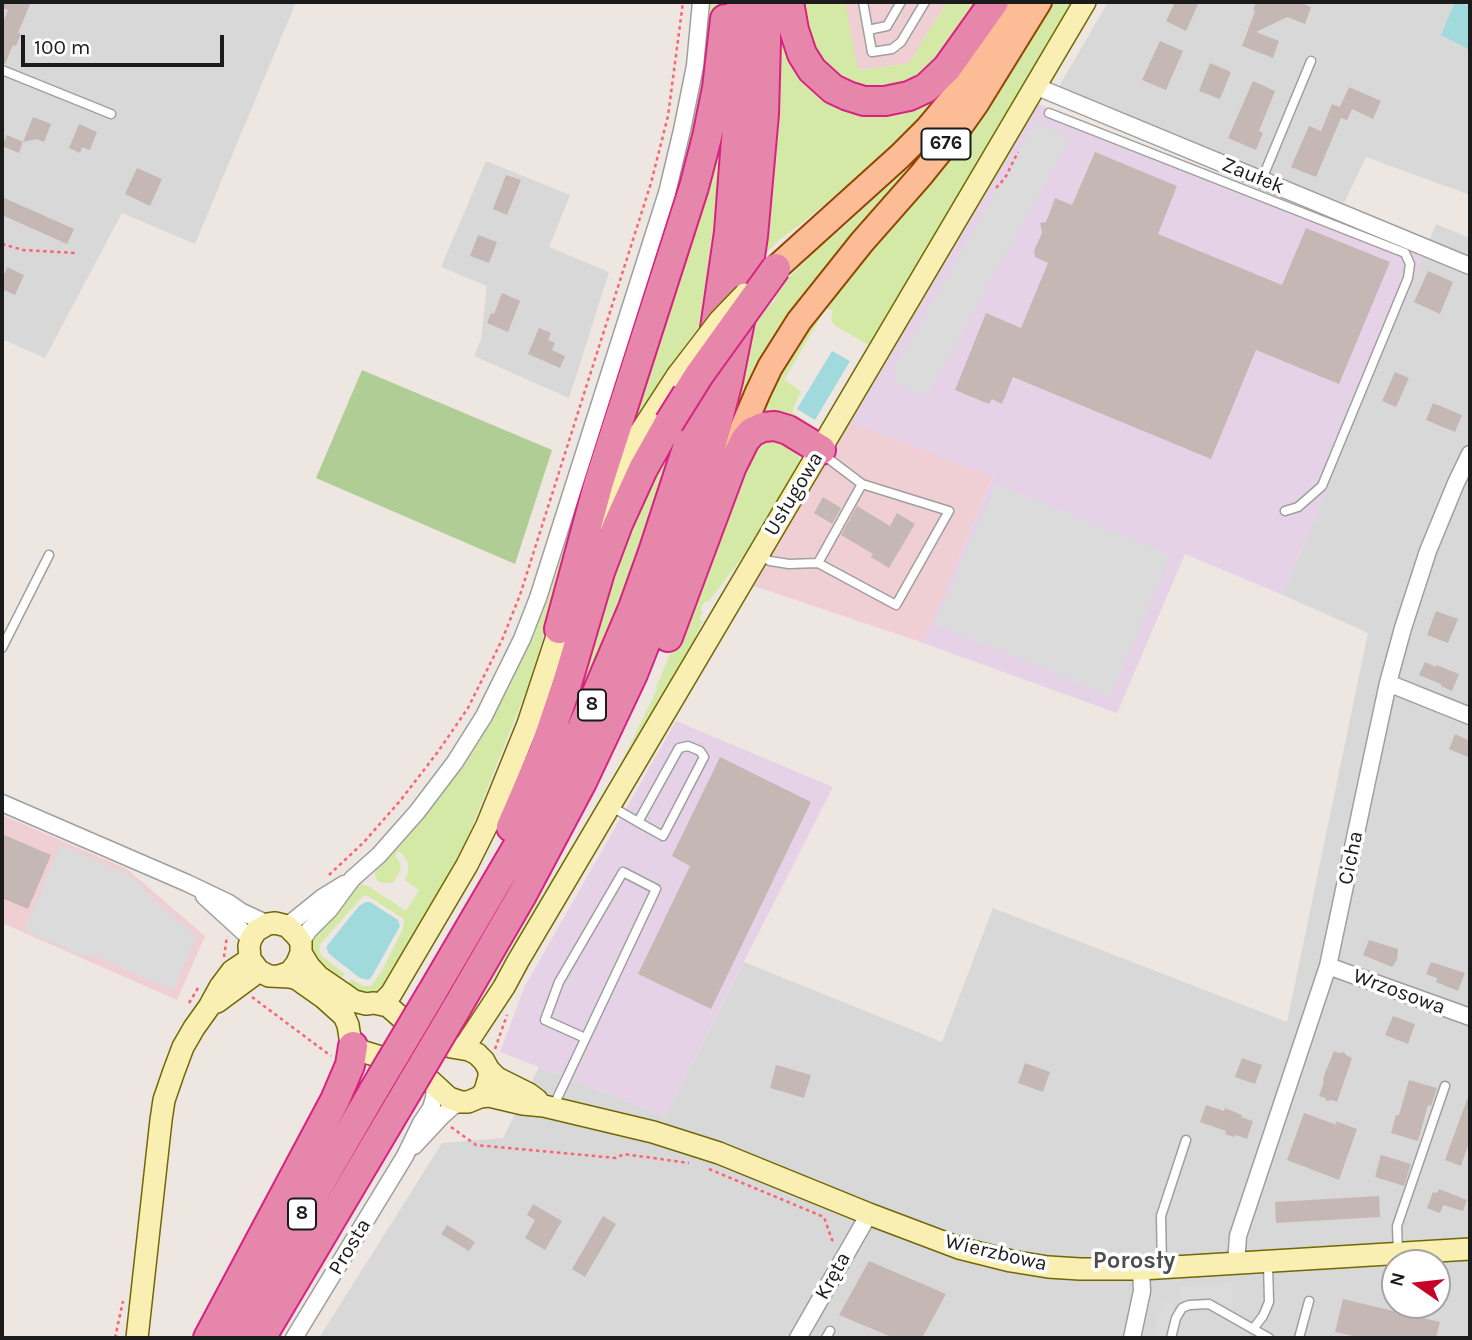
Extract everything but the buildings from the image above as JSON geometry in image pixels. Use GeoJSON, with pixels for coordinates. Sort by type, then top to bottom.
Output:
{"type":"FeatureCollection","features":[{"type":"Feature","properties":{"kind":"highway"},"geometry":{"type":"LineString","coordinates":[[559,629],[599,482],[694,187],[717,88],[726,2]]}},
{"type":"Feature","properties":{"kind":"highway","name":"8"},"geometry":{"type":"LineString","coordinates":[[230,1338],[550,791],[582,728],[633,608],[689,442],[714,335],[729,232],[740,86],[741,2]]}},
{"type":"Feature","properties":{"kind":"highway","name":"8"},"geometry":{"type":"LineString","coordinates":[[261,1338],[522,895],[582,782],[633,674],[663,598],[711,446],[742,311],[753,236],[764,114],[765,2]]}},
{"type":"Feature","properties":{"kind":"highway"},"geometry":{"type":"LineString","coordinates":[[789,2],[802,54],[812,70],[834,89],[864,101],[909,96],[926,88],[947,68],[994,2]]}},
{"type":"Feature","properties":{"kind":"highway"},"geometry":{"type":"LineString","coordinates":[[455,951],[544,751],[600,572],[643,469],[699,375],[776,268]]}},
{"type":"Feature","properties":{"kind":"highway"},"geometry":{"type":"LineString","coordinates":[[522,895],[570,828],[619,746],[671,630],[732,466],[745,440],[752,432],[762,427],[775,426],[788,430],[821,450]]}},
{"type":"Feature","properties":{"kind":"highway"},"geometry":{"type":"LineString","coordinates":[[208,1338],[335,1100],[350,1065],[351,1035]]}},
{"type":"Feature","properties":{"kind":"main road","name":"676"},"geometry":{"type":"LineString","coordinates":[[776,268],[901,156],[928,128],[953,98],[1013,2]]}},
{"type":"Feature","properties":{"kind":"main road","name":"676"},"geometry":{"type":"LineString","coordinates":[[732,466],[743,427],[758,392],[799,321],[959,128],[1038,2]]}},
{"type":"Feature","properties":{"kind":"street"},"geometry":{"type":"LineString","coordinates":[[260,961],[260,928],[289,936],[309,930],[330,909],[352,879],[379,855],[416,812],[455,762],[484,716],[522,639],[538,598],[667,193],[695,66],[701,2]]}},
{"type":"Feature","properties":{"kind":"street","name":"Usługowa"},"geometry":{"type":"LineString","coordinates":[[470,1099],[485,1091],[488,1084],[478,1059],[504,987],[518,961],[1086,2]]}},
{"type":"Feature","properties":{"kind":"street","name":"Zaułek"},"geometry":{"type":"LineString","coordinates":[[1035,86],[1470,266]]}},
{"type":"Feature","properties":{"kind":"street"},"geometry":{"type":"LineString","coordinates":[[351,1035],[352,1014],[360,1007],[374,1004],[391,994],[487,825],[528,724],[596,527],[638,436],[677,376],[720,320],[776,268]]}},
{"type":"Feature","properties":{"kind":"street","name":"Cicha"},"geometry":{"type":"LineString","coordinates":[[1236,1264],[1238,1236],[1328,966],[1388,683],[1403,628],[1428,551],[1470,454]]}},
{"type":"Feature","properties":{"kind":"street"},"geometry":{"type":"LineString","coordinates":[[1388,683],[1470,716]]}},
{"type":"Feature","properties":{"kind":"street"},"geometry":{"type":"LineString","coordinates":[[2,803],[229,903],[289,936],[300,958],[290,972],[260,961],[232,971],[219,987],[183,1047],[164,1100],[138,1338]]}},
{"type":"Feature","properties":{"kind":"street"},"geometry":{"type":"LineString","coordinates":[[195,887],[233,923],[260,961],[298,979],[344,1016],[351,1035],[363,1053],[410,1066],[449,1098],[470,1099]]}},
{"type":"Feature","properties":{"kind":"street","name":"Wierzbowa"},"geometry":{"type":"LineString","coordinates":[[289,936],[319,977],[354,1001],[392,1009],[427,1039],[478,1059],[497,1078],[548,1107]]}},
{"type":"Feature","properties":{"kind":"street","name":"Wrzosowa"},"geometry":{"type":"LineString","coordinates":[[1328,966],[1470,1017]]}},
{"type":"Feature","properties":{"kind":"street","name":"Prosta"},"geometry":{"type":"LineString","coordinates":[[294,1338],[405,1156],[431,1108],[435,1086]]}},
{"type":"Feature","properties":{"kind":"street","name":"Wierzbowa"},"geometry":{"type":"LineString","coordinates":[[470,1099],[489,1096],[653,1132],[719,1153],[959,1248],[1011,1261],[1080,1269],[1152,1268],[1381,1254]]}},
{"type":"Feature","properties":{"kind":"street","name":"Prosta"},"geometry":{"type":"LineString","coordinates":[[405,1156],[452,1107],[470,1099]]}},
{"type":"Feature","properties":{"kind":"street","name":"Kręta"},"geometry":{"type":"LineString","coordinates":[[798,1338],[869,1213]]}},
{"type":"Feature","properties":{"kind":"street","name":"Wierzbowa"},"geometry":{"type":"LineString","coordinates":[[1451,1250],[1470,1249]]}},
{"type":"Feature","properties":{"kind":"street"},"geometry":{"type":"LineString","coordinates":[[1132,1338],[1142,1291],[1152,1268]]}},
{"type":"Feature","properties":{"kind":"lane"},"geometry":{"type":"LineString","coordinates":[[863,2],[872,52],[892,49],[901,42],[925,2]]}},
{"type":"Feature","properties":{"kind":"lane"},"geometry":{"type":"LineString","coordinates":[[868,30],[887,26],[901,2]]}},
{"type":"Feature","properties":{"kind":"lane"},"geometry":{"type":"LineString","coordinates":[[1262,179],[1311,61]]}},
{"type":"Feature","properties":{"kind":"lane"},"geometry":{"type":"LineString","coordinates":[[2,70],[111,114]]}},
{"type":"Feature","properties":{"kind":"lane"},"geometry":{"type":"LineString","coordinates":[[1049,113],[1405,253],[1410,264],[1408,278],[1322,486],[1298,507],[1285,511]]}},
{"type":"Feature","properties":{"kind":"lane"},"geometry":{"type":"LineString","coordinates":[[758,555],[770,561],[789,564],[818,563],[896,605],[948,511],[862,484],[821,450]]}},
{"type":"Feature","properties":{"kind":"lane"},"geometry":{"type":"LineString","coordinates":[[818,563],[862,484]]}},
{"type":"Feature","properties":{"kind":"lane"},"geometry":{"type":"LineString","coordinates":[[2,649],[49,555]]}},
{"type":"Feature","properties":{"kind":"lane"},"geometry":{"type":"LineString","coordinates":[[609,806],[663,836],[704,757],[699,751],[688,746],[680,748],[638,822]]}},
{"type":"Feature","properties":{"kind":"lane"},"geometry":{"type":"LineString","coordinates":[[548,1107],[586,1038],[656,889],[623,872],[559,982],[545,1020],[586,1038]]}},
{"type":"Feature","properties":{"kind":"lane"},"geometry":{"type":"LineString","coordinates":[[1398,1249],[1397,1226],[1446,1086]]}},
{"type":"Feature","properties":{"kind":"lane"},"geometry":{"type":"LineString","coordinates":[[1152,1268],[1161,1216],[1186,1140]]}},
{"type":"Feature","properties":{"kind":"lane"},"geometry":{"type":"LineString","coordinates":[[1253,1329],[1269,1302],[1268,1262]]}},
{"type":"Feature","properties":{"kind":"lane"},"geometry":{"type":"LineString","coordinates":[[1299,1338],[1309,1301]]}},
{"type":"Feature","properties":{"kind":"lane"},"geometry":{"type":"LineString","coordinates":[[1171,1338],[1176,1318],[1182,1308],[1209,1304],[1269,1338]]}},
{"type":"Feature","properties":{"kind":"path"},"geometry":{"type":"LineString","coordinates":[[322,880],[365,842],[437,753],[468,708],[502,640],[520,595],[651,183],[668,116],[683,2]]}},
{"type":"Feature","properties":{"kind":"path"},"geometry":{"type":"LineString","coordinates":[[2,244],[23,250],[75,253]]}},
{"type":"Feature","properties":{"kind":"path"},"geometry":{"type":"LineString","coordinates":[[224,962],[228,928],[233,923]]}},
{"type":"Feature","properties":{"kind":"path"},"geometry":{"type":"LineString","coordinates":[[447,1124],[476,1145],[616,1157],[624,1154],[696,1164]]}},
{"type":"Feature","properties":{"kind":"path"},"geometry":{"type":"LineString","coordinates":[[708,1169],[824,1217],[832,1240],[849,1248]]}},
{"type":"Feature","properties":{"kind":"shaded area"},"geometry":{"type":"Polygon","coordinates":[[[2,2],[296,2],[195,244],[122,213],[45,358],[2,339],[2,2]]]}},
{"type":"Feature","properties":{"kind":"shaded area"},"geometry":{"type":"Polygon","coordinates":[[[844,2],[947,2],[906,64],[857,70],[844,2]]]}},
{"type":"Feature","properties":{"kind":"shaded area"},"geometry":{"type":"Polygon","coordinates":[[[1108,2],[1470,2],[1470,195],[1366,157],[1344,203],[1057,90],[1108,2]]]}},
{"type":"Feature","properties":{"kind":"shaded area"},"geometry":{"type":"Polygon","coordinates":[[[1034,102],[1424,255],[1283,595],[1185,554],[1117,713],[923,643],[993,477],[847,421],[1034,102]]]}},
{"type":"Feature","properties":{"kind":"shaded area"},"geometry":{"type":"Polygon","coordinates":[[[1036,122],[1070,139],[926,397],[895,383],[899,376],[893,371],[1036,122]]]}},
{"type":"Feature","properties":{"kind":"shaded area"},"geometry":{"type":"Polygon","coordinates":[[[486,161],[570,195],[549,247],[609,272],[569,398],[474,356],[481,339],[487,286],[441,267],[486,161]]]}},
{"type":"Feature","properties":{"kind":"shaded area"},"geometry":{"type":"Polygon","coordinates":[[[1436,224],[1470,238],[1470,1338],[319,1338],[442,1143],[503,1138],[539,1067],[665,1116],[744,962],[942,1042],[993,908],[1287,1022],[1368,633],[1283,595],[1436,224]]]}},
{"type":"Feature","properties":{"kind":"shaded area"},"geometry":{"type":"Polygon","coordinates":[[[847,421],[993,476],[924,643],[751,585],[847,421]]]}},
{"type":"Feature","properties":{"kind":"shaded area"},"geometry":{"type":"Polygon","coordinates":[[[996,484],[1170,555],[1111,696],[935,624],[996,484]]]}},
{"type":"Feature","properties":{"kind":"shaded area"},"geometry":{"type":"Polygon","coordinates":[[[676,721],[833,787],[665,1116],[500,1052],[525,986],[676,721]]]}},
{"type":"Feature","properties":{"kind":"shaded area"},"geometry":{"type":"Polygon","coordinates":[[[2,815],[127,869],[205,936],[177,1000],[2,923],[2,815]]]}},
{"type":"Feature","properties":{"kind":"shaded area"},"geometry":{"type":"Polygon","coordinates":[[[60,846],[126,873],[197,936],[173,990],[92,955],[82,956],[24,930],[60,846]]]}},
{"type":"Feature","properties":{"kind":"shaded area"},"geometry":{"type":"Polygon","coordinates":[[[1232,1283],[1233,1309],[1211,1299],[1179,1301],[1179,1287],[1232,1283]]]}},
{"type":"Feature","properties":{"kind":"shaded area"},"geometry":{"type":"Polygon","coordinates":[[[1165,1302],[1175,1305],[1166,1338],[1152,1338],[1159,1309],[1165,1302]]]}},
{"type":"Feature","properties":{"kind":"green space"},"geometry":{"type":"Polygon","coordinates":[[[709,2],[717,2],[714,33],[686,186],[526,691],[457,864],[381,992],[367,999],[348,985],[351,979],[363,986],[371,986],[382,971],[403,928],[404,919],[368,896],[363,896],[320,944],[321,955],[345,974],[340,979],[331,971],[320,969],[312,958],[312,941],[316,930],[360,884],[368,886],[406,911],[419,890],[405,880],[408,863],[403,854],[398,851],[395,856],[401,869],[393,883],[377,880],[376,869],[432,806],[465,760],[510,685],[535,630],[574,517],[685,160],[700,86],[709,2]]]}},
{"type":"Feature","properties":{"kind":"green space"},"geometry":{"type":"Polygon","coordinates":[[[774,2],[827,94],[943,84],[943,95],[899,141],[779,240],[759,261],[774,2]]]}},
{"type":"Feature","properties":{"kind":"green space"},"geometry":{"type":"Polygon","coordinates":[[[795,2],[845,2],[858,70],[906,64],[947,2],[987,2],[935,70],[882,94],[822,72],[795,2]]]}},
{"type":"Feature","properties":{"kind":"green space"},"geometry":{"type":"Polygon","coordinates":[[[1049,2],[1076,2],[870,346],[836,326],[831,317],[833,311],[826,308],[784,380],[801,391],[792,412],[818,429],[808,431],[755,420],[767,391],[822,305],[1049,2]]]}},
{"type":"Feature","properties":{"kind":"green space"},"geometry":{"type":"Polygon","coordinates":[[[729,40],[722,196],[704,320],[682,349],[616,459],[729,40]]]}},
{"type":"Feature","properties":{"kind":"green space"},"geometry":{"type":"Polygon","coordinates":[[[969,99],[828,268],[645,667],[747,328],[776,299],[775,292],[815,251],[900,174],[969,99]]]}},
{"type":"Feature","properties":{"kind":"green space"},"geometry":{"type":"Polygon","coordinates":[[[362,370],[552,450],[515,564],[316,478],[362,370]]]}},
{"type":"Feature","properties":{"kind":"green space"},"geometry":{"type":"Polygon","coordinates":[[[683,420],[608,643],[537,789],[620,545],[683,420]]]}},
{"type":"Feature","properties":{"kind":"green space"},"geometry":{"type":"Polygon","coordinates":[[[768,434],[798,449],[800,463],[795,477],[744,555],[708,602],[705,601],[699,619],[703,621],[690,653],[469,1030],[461,1035],[618,770],[657,689],[748,448],[768,434]]]}},
{"type":"Feature","properties":{"kind":"water"},"geometry":{"type":"Polygon","coordinates":[[[1455,2],[1470,6],[1470,50],[1441,35],[1455,2]]]}},
{"type":"Feature","properties":{"kind":"water"},"geometry":{"type":"Polygon","coordinates":[[[832,351],[850,361],[815,420],[797,409],[832,351]]]}},
{"type":"Feature","properties":{"kind":"water"},"geometry":{"type":"Polygon","coordinates":[[[366,902],[398,920],[400,926],[368,980],[360,978],[329,954],[326,947],[359,906],[366,902]]]}},
{"type":"Feature","properties":{"kind":"district","name":"Porosły"},"geometry":{"type":"Point","coordinates":[1134,1261]}}]}
